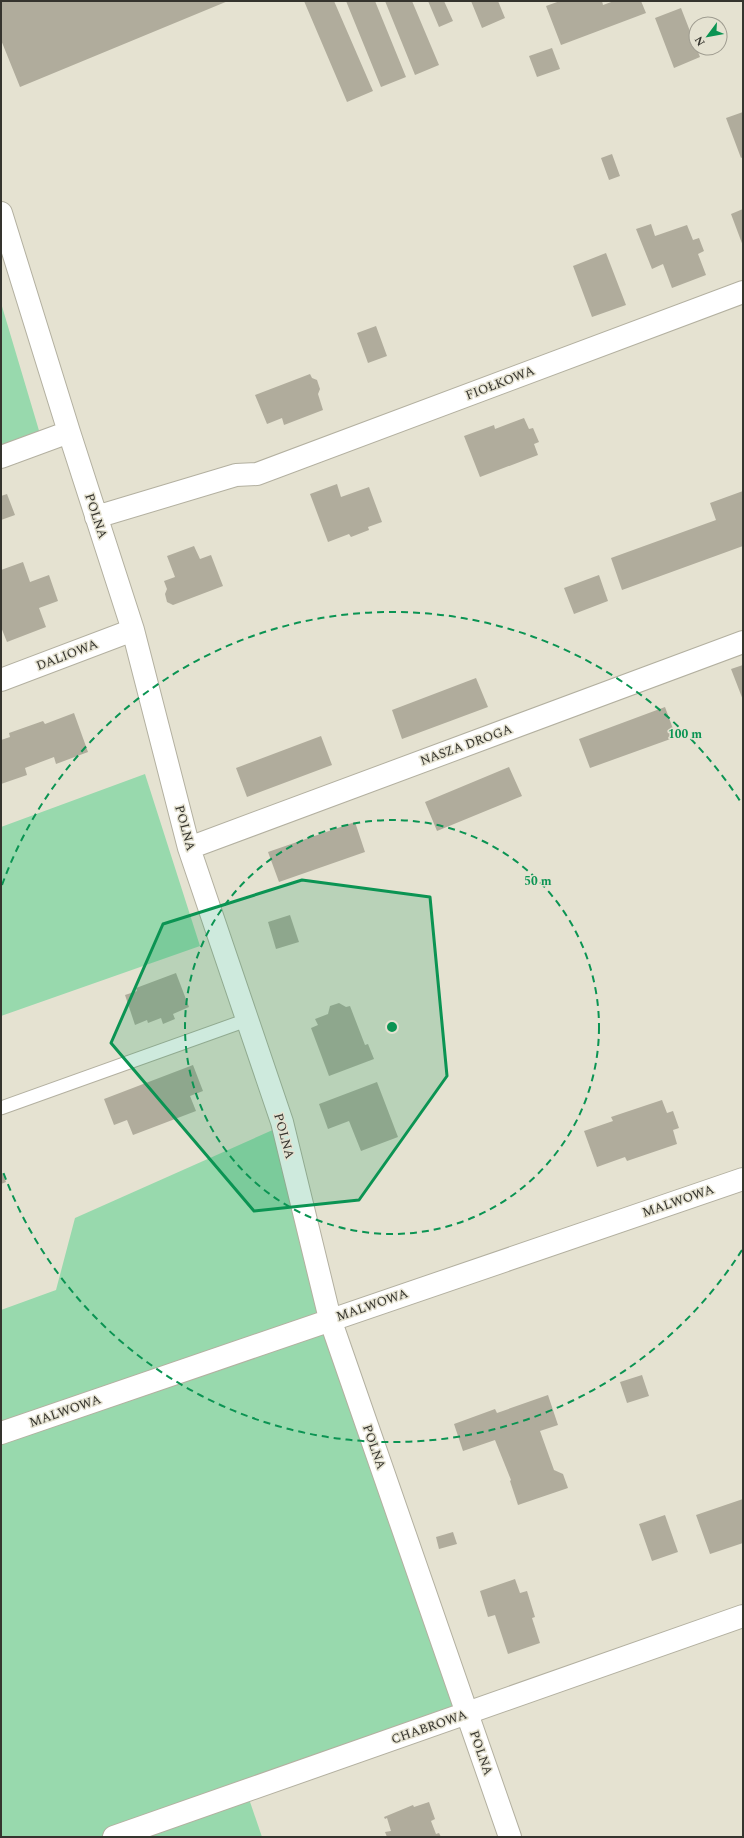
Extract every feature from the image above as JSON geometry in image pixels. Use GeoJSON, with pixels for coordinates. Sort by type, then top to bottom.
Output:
{"type":"FeatureCollection","features":[{"type":"Feature","properties":{"kind":"street","name":"POLNA"},"geometry":{"type":"LineString","coordinates":[[1,214],[5,243],[69,432],[133,630],[189,848],[282,1122],[330,1319],[510,1837]]}},
{"type":"Feature","properties":{"kind":"street","name":"FIOŁKOWA"},"geometry":{"type":"LineString","coordinates":[[96,517],[236,475],[257,474],[743,292]]}},
{"type":"Feature","properties":{"kind":"street"},"geometry":{"type":"LineString","coordinates":[[1,457],[69,432]]}},
{"type":"Feature","properties":{"kind":"street","name":"DALIOWA"},"geometry":{"type":"LineString","coordinates":[[1,680],[133,630]]}},
{"type":"Feature","properties":{"kind":"street","name":"NASZA DROGA"},"geometry":{"type":"LineString","coordinates":[[189,848],[743,642]]}},
{"type":"Feature","properties":{"kind":"street","name":"MALWOWA"},"geometry":{"type":"LineString","coordinates":[[1,1433],[330,1319],[743,1179]]}},
{"type":"Feature","properties":{"kind":"street","name":"CHABROWA"},"geometry":{"type":"LineString","coordinates":[[114,1837],[743,1616]]}},
{"type":"Feature","properties":{"kind":"lane"},"geometry":{"type":"LineString","coordinates":[[1,1108],[247,1020]]}},
{"type":"Feature","properties":{"kind":"highlighted area"},"geometry":{"type":"Polygon","coordinates":[[[302,880],[430,897],[447,1076],[359,1200],[254,1211],[111,1043],[163,924],[302,880]]]}},
{"type":"Feature","properties":{"kind":"green space"},"geometry":{"type":"Polygon","coordinates":[[[1,303],[43,444],[1,460],[1,303]]]}},
{"type":"Feature","properties":{"kind":"green space"},"geometry":{"type":"Polygon","coordinates":[[[145,774],[200,946],[1,1016],[1,827],[145,774]]]}},
{"type":"Feature","properties":{"kind":"green space"},"geometry":{"type":"Polygon","coordinates":[[[293,1121],[341,1318],[478,1712],[248,1796],[262,1837],[1,1837],[1,1310],[56,1290],[75,1218],[293,1121]]]}},
{"type":"Feature","properties":{"kind":"building"},"geometry":{"type":"Polygon","coordinates":[[[1,1],[228,1],[20,87],[1,40],[1,1]]]}},
{"type":"Feature","properties":{"kind":"building"},"geometry":{"type":"Polygon","coordinates":[[[304,1],[334,1],[373,91],[347,102],[304,1]]]}},
{"type":"Feature","properties":{"kind":"building"},"geometry":{"type":"Polygon","coordinates":[[[346,1],[375,1],[406,77],[381,87],[346,1]]]}},
{"type":"Feature","properties":{"kind":"building"},"geometry":{"type":"Polygon","coordinates":[[[385,1],[412,1],[439,65],[415,75],[385,1]]]}},
{"type":"Feature","properties":{"kind":"building"},"geometry":{"type":"Polygon","coordinates":[[[428,1],[444,1],[453,21],[439,27],[428,1]]]}},
{"type":"Feature","properties":{"kind":"building"},"geometry":{"type":"Polygon","coordinates":[[[471,1],[498,1],[505,18],[482,28],[471,1]]]}},
{"type":"Feature","properties":{"kind":"building"},"geometry":{"type":"Polygon","coordinates":[[[560,1],[602,1],[603,5],[614,1],[641,1],[646,13],[561,45],[546,6],[560,1]]]}},
{"type":"Feature","properties":{"kind":"building"},"geometry":{"type":"Polygon","coordinates":[[[681,8],[688,26],[688,56],[700,57],[674,68],[655,18],[681,8]]]}},
{"type":"Feature","properties":{"kind":"building"},"geometry":{"type":"Polygon","coordinates":[[[552,48],[560,69],[537,77],[529,56],[552,48]]]}},
{"type":"Feature","properties":{"kind":"building"},"geometry":{"type":"Polygon","coordinates":[[[743,112],[743,157],[741,158],[726,118],[743,112]]]}},
{"type":"Feature","properties":{"kind":"building"},"geometry":{"type":"Polygon","coordinates":[[[612,154],[620,176],[609,180],[601,158],[612,154]]]}},
{"type":"Feature","properties":{"kind":"building"},"geometry":{"type":"Polygon","coordinates":[[[743,209],[743,246],[731,214],[743,209]]]}},
{"type":"Feature","properties":{"kind":"building"},"geometry":{"type":"Polygon","coordinates":[[[651,224],[655,236],[687,225],[693,240],[699,238],[704,251],[698,254],[706,275],[672,288],[663,264],[652,269],[636,229],[651,224]]]}},
{"type":"Feature","properties":{"kind":"building"},"geometry":{"type":"Polygon","coordinates":[[[606,253],[626,305],[592,317],[573,266],[606,253]]]}},
{"type":"Feature","properties":{"kind":"building"},"geometry":{"type":"Polygon","coordinates":[[[376,326],[387,356],[368,363],[357,333],[376,326]]]}},
{"type":"Feature","properties":{"kind":"building"},"geometry":{"type":"Polygon","coordinates":[[[310,374],[312,378],[317,380],[320,389],[318,394],[323,410],[284,425],[282,418],[267,424],[255,395],[310,374]]]}},
{"type":"Feature","properties":{"kind":"building"},"geometry":{"type":"Polygon","coordinates":[[[524,418],[529,429],[533,428],[539,442],[534,444],[538,455],[480,477],[464,436],[494,425],[495,429],[524,418]]]}},
{"type":"Feature","properties":{"kind":"building"},"geometry":{"type":"Polygon","coordinates":[[[337,484],[341,497],[369,487],[382,522],[368,527],[369,530],[351,537],[349,534],[328,542],[310,494],[337,484]]]}},
{"type":"Feature","properties":{"kind":"building"},"geometry":{"type":"Polygon","coordinates":[[[743,491],[743,546],[622,590],[611,558],[716,520],[710,503],[743,491]]]}},
{"type":"Feature","properties":{"kind":"building"},"geometry":{"type":"Polygon","coordinates":[[[7,494],[15,515],[1,520],[1,496],[7,494]]]}},
{"type":"Feature","properties":{"kind":"building"},"geometry":{"type":"Polygon","coordinates":[[[194,546],[200,559],[211,555],[223,586],[173,605],[167,602],[165,594],[167,589],[164,581],[175,577],[167,556],[194,546]]]}},
{"type":"Feature","properties":{"kind":"building"},"geometry":{"type":"Polygon","coordinates":[[[23,562],[30,582],[49,575],[58,601],[39,608],[46,627],[7,642],[1,627],[1,570],[23,562]]]}},
{"type":"Feature","properties":{"kind":"building"},"geometry":{"type":"Polygon","coordinates":[[[599,575],[608,601],[574,614],[564,588],[599,575]]]}},
{"type":"Feature","properties":{"kind":"building"},"geometry":{"type":"Polygon","coordinates":[[[743,665],[743,700],[731,669],[743,665]]]}},
{"type":"Feature","properties":{"kind":"building"},"geometry":{"type":"Polygon","coordinates":[[[476,678],[488,707],[402,739],[392,710],[476,678]]]}},
{"type":"Feature","properties":{"kind":"building"},"geometry":{"type":"Polygon","coordinates":[[[665,707],[676,737],[590,768],[579,739],[665,707]]]}},
{"type":"Feature","properties":{"kind":"building"},"geometry":{"type":"Polygon","coordinates":[[[74,713],[88,752],[56,764],[54,757],[25,768],[27,775],[1,784],[1,740],[10,737],[9,733],[43,721],[45,724],[74,713]]]}},
{"type":"Feature","properties":{"kind":"building"},"geometry":{"type":"Polygon","coordinates":[[[321,736],[332,765],[247,797],[236,768],[321,736]]]}},
{"type":"Feature","properties":{"kind":"building"},"geometry":{"type":"Polygon","coordinates":[[[509,767],[522,796],[437,831],[425,802],[509,767]]]}},
{"type":"Feature","properties":{"kind":"building"},"geometry":{"type":"Polygon","coordinates":[[[355,822],[365,852],[279,882],[268,852],[355,822]]]}},
{"type":"Feature","properties":{"kind":"building"},"geometry":{"type":"Polygon","coordinates":[[[290,915],[299,942],[276,949],[268,922],[290,915]]]}},
{"type":"Feature","properties":{"kind":"building"},"geometry":{"type":"Polygon","coordinates":[[[176,973],[189,1007],[173,1014],[175,1019],[163,1024],[161,1018],[148,1023],[147,1020],[135,1025],[125,995],[137,991],[136,988],[176,973]]]}},
{"type":"Feature","properties":{"kind":"building"},"geometry":{"type":"Polygon","coordinates":[[[339,1003],[346,1007],[350,1006],[365,1045],[368,1044],[374,1059],[329,1076],[311,1028],[318,1025],[315,1019],[328,1014],[330,1006],[339,1003]]]}},
{"type":"Feature","properties":{"kind":"building"},"geometry":{"type":"Polygon","coordinates":[[[193,1065],[203,1091],[190,1096],[196,1111],[133,1135],[127,1120],[114,1125],[104,1099],[193,1065]]]}},
{"type":"Feature","properties":{"kind":"building"},"geometry":{"type":"Polygon","coordinates":[[[377,1082],[398,1137],[361,1151],[349,1121],[328,1129],[319,1104],[377,1082]]]}},
{"type":"Feature","properties":{"kind":"building"},"geometry":{"type":"Polygon","coordinates":[[[662,1100],[667,1113],[673,1111],[679,1128],[673,1130],[677,1144],[627,1161],[625,1157],[597,1167],[584,1131],[613,1121],[611,1117],[662,1100]]]}},
{"type":"Feature","properties":{"kind":"building"},"geometry":{"type":"Polygon","coordinates":[[[1,1170],[6,1182],[1,1184],[1,1170]]]}},
{"type":"Feature","properties":{"kind":"building"},"geometry":{"type":"Polygon","coordinates":[[[642,1375],[649,1396],[627,1403],[620,1382],[642,1375]]]}},
{"type":"Feature","properties":{"kind":"building"},"geometry":{"type":"Polygon","coordinates":[[[548,1395],[558,1425],[540,1431],[554,1470],[563,1474],[568,1488],[518,1505],[510,1481],[511,1480],[495,1440],[463,1451],[454,1424],[495,1409],[497,1413],[548,1395]]]}},
{"type":"Feature","properties":{"kind":"building"},"geometry":{"type":"Polygon","coordinates":[[[743,1499],[743,1543],[710,1554],[696,1515],[743,1499]]]}},
{"type":"Feature","properties":{"kind":"building"},"geometry":{"type":"Polygon","coordinates":[[[665,1515],[678,1552],[652,1561],[639,1524],[665,1515]]]}},
{"type":"Feature","properties":{"kind":"building"},"geometry":{"type":"Polygon","coordinates":[[[453,1532],[457,1544],[439,1549],[436,1537],[453,1532]]]}},
{"type":"Feature","properties":{"kind":"building"},"geometry":{"type":"Polygon","coordinates":[[[515,1579],[520,1593],[527,1591],[535,1617],[532,1618],[540,1643],[508,1654],[495,1615],[488,1617],[480,1591],[515,1579]]]}},
{"type":"Feature","properties":{"kind":"building"},"geometry":{"type":"Polygon","coordinates":[[[429,1802],[435,1819],[431,1821],[436,1834],[439,1833],[441,1837],[387,1837],[385,1832],[391,1831],[387,1818],[385,1819],[384,1817],[413,1805],[414,1807],[429,1802]]]}}]}
